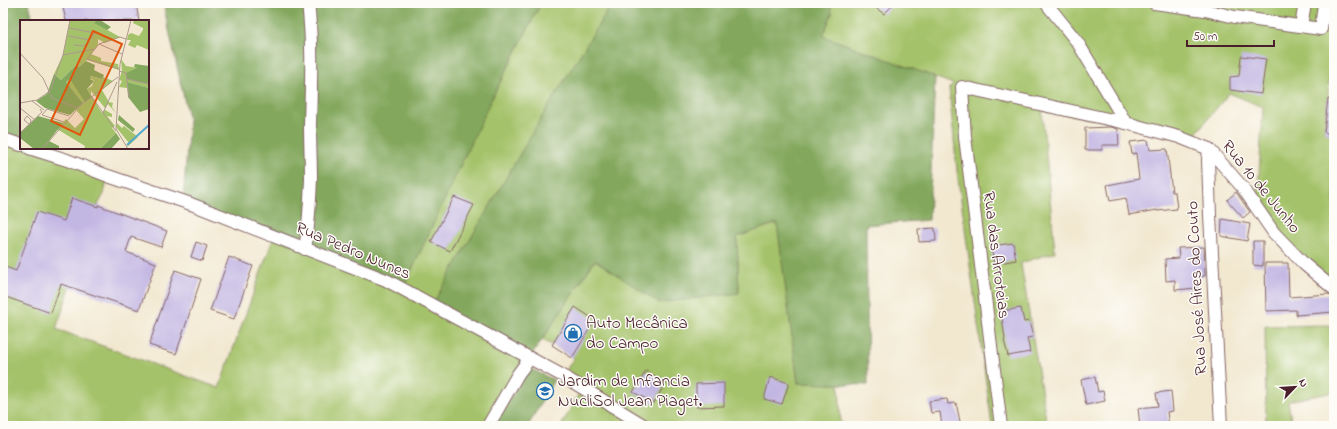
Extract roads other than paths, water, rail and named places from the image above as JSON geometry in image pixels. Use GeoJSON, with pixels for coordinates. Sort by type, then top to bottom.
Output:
{"type":"FeatureCollection","features":[{"type":"Feature","properties":{"kind":"street"},"geometry":{"type":"LineString","coordinates":[[305,249],[309,224],[311,179],[310,126],[312,74],[308,3]]}},
{"type":"Feature","properties":{"kind":"street"},"geometry":{"type":"LineString","coordinates":[[1046,3],[1078,43],[1126,123]]}},
{"type":"Feature","properties":{"kind":"street"},"geometry":{"type":"LineString","coordinates":[[1154,3],[1205,7],[1235,17],[1321,29],[1324,3]]}},
{"type":"Feature","properties":{"kind":"street"},"geometry":{"type":"LineString","coordinates":[[1301,26],[1305,3]]}},
{"type":"Feature","properties":{"kind":"street","name":"Rua 10 de Junho"},"geometry":{"type":"LineString","coordinates":[[962,87],[1126,123],[1180,137],[1209,149],[1243,188],[1274,233],[1304,264],[1334,289]]}},
{"type":"Feature","properties":{"kind":"street","name":"Rua das Arroteias"},"geometry":{"type":"LineString","coordinates":[[962,87],[967,160],[1001,426]]}},
{"type":"Feature","properties":{"kind":"street"},"geometry":{"type":"LineString","coordinates":[[3,139],[20,145]]}},
{"type":"Feature","properties":{"kind":"street","name":"Rua Pedro Nunes"},"geometry":{"type":"LineString","coordinates":[[32,149],[65,159],[108,176],[191,204],[386,280],[563,376],[645,426]]}},
{"type":"Feature","properties":{"kind":"street","name":"Rua José Aires do Couto"},"geometry":{"type":"LineString","coordinates":[[1209,149],[1210,207],[1221,426]]}},
{"type":"Feature","properties":{"kind":"street"},"geometry":{"type":"LineString","coordinates":[[488,426],[518,374],[530,358]]}},
{"type":"Feature","properties":{"kind":"place","name":"Auto Mecânica do Campo"},"geometry":{"type":"Point","coordinates":[573,333]}},
{"type":"Feature","properties":{"kind":"place","name":"Jardim de Infancia NucliSol Jean Piaget."},"geometry":{"type":"Point","coordinates":[545,391]}}]}
